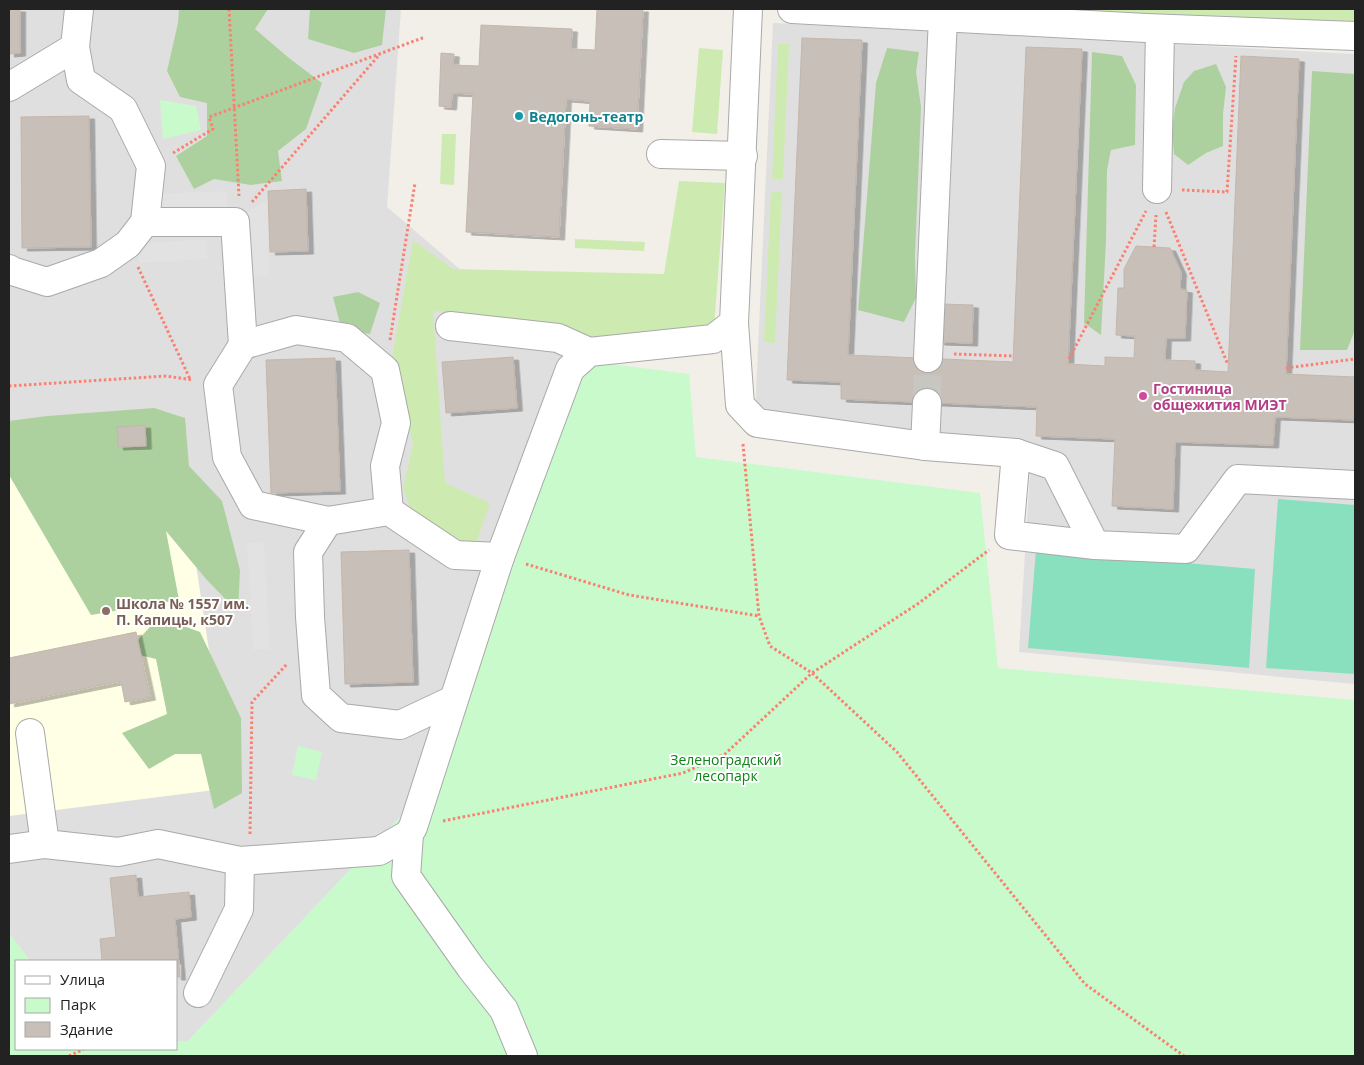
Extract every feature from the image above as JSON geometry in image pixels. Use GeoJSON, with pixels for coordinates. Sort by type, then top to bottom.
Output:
{"type":"FeatureCollection","features":[{"type":"Feature","properties":{"kind":"lane"},"geometry":{"type":"LineString","coordinates":[[9,269],[47,282],[101,264],[128,244],[145,222],[151,166],[123,108],[81,80],[75,47],[79,9]]}},
{"type":"Feature","properties":{"kind":"lane"},"geometry":{"type":"LineString","coordinates":[[748,9],[743,156],[734,323],[740,405],[758,423],[925,446],[1016,453],[1055,466],[1095,545]]}},
{"type":"Feature","properties":{"kind":"lane"},"geometry":{"type":"LineString","coordinates":[[792,9],[1160,29],[1355,36]]}},
{"type":"Feature","properties":{"kind":"lane"},"geometry":{"type":"LineString","coordinates":[[928,356],[943,17]]}},
{"type":"Feature","properties":{"kind":"lane"},"geometry":{"type":"LineString","coordinates":[[1157,189],[1160,29]]}},
{"type":"Feature","properties":{"kind":"lane"},"geometry":{"type":"LineString","coordinates":[[9,87],[75,47]]}},
{"type":"Feature","properties":{"kind":"lane"},"geometry":{"type":"LineString","coordinates":[[661,154],[743,156]]}},
{"type":"Feature","properties":{"kind":"lane"},"geometry":{"type":"LineString","coordinates":[[145,222],[237,220],[242,345],[218,385],[227,457],[253,505],[328,521],[389,511],[455,555],[500,557]]}},
{"type":"Feature","properties":{"kind":"lane"},"geometry":{"type":"LineString","coordinates":[[450,326],[558,338],[588,352],[713,339],[734,323]]}},
{"type":"Feature","properties":{"kind":"lane"},"geometry":{"type":"LineString","coordinates":[[242,345],[296,330],[346,338],[385,370],[396,423],[385,466],[389,511]]}},
{"type":"Feature","properties":{"kind":"lane"},"geometry":{"type":"LineString","coordinates":[[523,1056],[504,1010],[471,968],[406,876],[411,831],[500,557],[570,369],[588,352]]}},
{"type":"Feature","properties":{"kind":"lane"},"geometry":{"type":"LineString","coordinates":[[925,446],[927,403]]}},
{"type":"Feature","properties":{"kind":"lane"},"geometry":{"type":"LineString","coordinates":[[1016,453],[1009,535],[1095,545],[1186,549],[1238,479],[1355,485]]}},
{"type":"Feature","properties":{"kind":"lane"},"geometry":{"type":"LineString","coordinates":[[328,521],[308,552],[310,617],[316,695],[342,718],[400,725],[453,700]]}},
{"type":"Feature","properties":{"kind":"lane"},"geometry":{"type":"LineString","coordinates":[[30,733],[45,844]]}},
{"type":"Feature","properties":{"kind":"lane"},"geometry":{"type":"LineString","coordinates":[[9,849],[45,844],[118,852],[158,844],[245,860],[379,851],[411,831]]}},
{"type":"Feature","properties":{"kind":"lane"},"geometry":{"type":"LineString","coordinates":[[198,994],[239,910],[245,860]]}},
{"type":"Feature","properties":{"kind":"path"},"geometry":{"type":"LineString","coordinates":[[229,9],[237,220]]}},
{"type":"Feature","properties":{"kind":"path"},"geometry":{"type":"LineString","coordinates":[[1197,190],[1227,192],[1238,32]]}},
{"type":"Feature","properties":{"kind":"path"},"geometry":{"type":"LineString","coordinates":[[151,166],[212,130],[209,117],[425,37]]}},
{"type":"Feature","properties":{"kind":"path"},"geometry":{"type":"LineString","coordinates":[[237,220],[381,53]]}},
{"type":"Feature","properties":{"kind":"path"},"geometry":{"type":"LineString","coordinates":[[385,370],[415,183]]}},
{"type":"Feature","properties":{"kind":"path"},"geometry":{"type":"LineString","coordinates":[[1154,247],[1157,189]]}},
{"type":"Feature","properties":{"kind":"path"},"geometry":{"type":"LineString","coordinates":[[1069,359],[1157,189]]}},
{"type":"Feature","properties":{"kind":"path"},"geometry":{"type":"LineString","coordinates":[[1157,189],[1228,365]]}},
{"type":"Feature","properties":{"kind":"path"},"geometry":{"type":"LineString","coordinates":[[128,244],[190,380]]}},
{"type":"Feature","properties":{"kind":"path"},"geometry":{"type":"LineString","coordinates":[[928,356],[1013,356]]}},
{"type":"Feature","properties":{"kind":"path"},"geometry":{"type":"LineString","coordinates":[[1286,368],[1355,358]]}},
{"type":"Feature","properties":{"kind":"path"},"geometry":{"type":"LineString","coordinates":[[9,386],[166,376],[218,385]]}},
{"type":"Feature","properties":{"kind":"path"},"geometry":{"type":"LineString","coordinates":[[740,405],[759,616],[770,646],[812,672],[898,752],[1085,984],[1184,1056]]}},
{"type":"Feature","properties":{"kind":"path"},"geometry":{"type":"LineString","coordinates":[[411,831],[683,773],[725,754],[812,672],[919,603],[1009,535]]}},
{"type":"Feature","properties":{"kind":"path"},"geometry":{"type":"LineString","coordinates":[[500,557],[630,595],[759,616]]}},
{"type":"Feature","properties":{"kind":"path"},"geometry":{"type":"LineString","coordinates":[[245,860],[252,702],[312,638]]}},
{"type":"Feature","properties":{"kind":"path"},"geometry":{"type":"LineString","coordinates":[[69,1056],[82,1050]]}},
{"type":"Feature","properties":{"kind":"shaded area"},"geometry":{"type":"Polygon","coordinates":[[[9,9],[401,9],[387,207],[564,358],[401,816],[188,1041],[178,1042],[178,960],[29,960],[9,933],[9,9]]]}},
{"type":"Feature","properties":{"kind":"shaded area"},"geometry":{"type":"Polygon","coordinates":[[[773,23],[1355,54],[1355,684],[1019,652],[1030,470],[754,435],[773,23]]]}},
{"type":"Feature","properties":{"kind":"shaded area"},"geometry":{"type":"Polygon","coordinates":[[[226,191],[227,211],[152,214],[152,194],[226,191]]]}},
{"type":"Feature","properties":{"kind":"shaded area"},"geometry":{"type":"Polygon","coordinates":[[[267,201],[269,276],[249,277],[246,212],[267,201]]]}},
{"type":"Feature","properties":{"kind":"shaded area"},"geometry":{"type":"Polygon","coordinates":[[[206,239],[207,259],[140,263],[131,244],[206,239]]]}},
{"type":"Feature","properties":{"kind":"shaded area","name":"Школа № 1557 им. П. Капицы, к507"},"geometry":{"type":"Polygon","coordinates":[[[174,421],[230,788],[9,816],[9,435],[174,421]]]}},
{"type":"Feature","properties":{"kind":"shaded area"},"geometry":{"type":"Polygon","coordinates":[[[264,542],[270,649],[253,650],[247,543],[264,542]]]}},
{"type":"Feature","properties":{"kind":"green space"},"geometry":{"type":"Polygon","coordinates":[[[179,9],[268,9],[255,29],[322,83],[306,129],[278,151],[282,181],[251,185],[214,179],[194,189],[176,156],[207,136],[207,103],[180,97],[167,71],[178,23],[179,9]]]}},
{"type":"Feature","properties":{"kind":"green space"},"geometry":{"type":"Polygon","coordinates":[[[310,9],[386,9],[382,45],[354,53],[308,39],[310,9]]]}},
{"type":"Feature","properties":{"kind":"green space"},"geometry":{"type":"Polygon","coordinates":[[[986,9],[1355,9],[1355,29],[986,9]]]}},
{"type":"Feature","properties":{"kind":"green space"},"geometry":{"type":"Polygon","coordinates":[[[778,44],[789,44],[783,179],[772,179],[778,44]]]}},
{"type":"Feature","properties":{"kind":"green space"},"geometry":{"type":"Polygon","coordinates":[[[699,48],[723,50],[717,134],[692,132],[699,48]]]}},
{"type":"Feature","properties":{"kind":"green space"},"geometry":{"type":"Polygon","coordinates":[[[887,48],[919,52],[916,72],[921,107],[915,256],[916,298],[904,322],[858,310],[876,83],[887,48]]]}},
{"type":"Feature","properties":{"kind":"green space"},"geometry":{"type":"Polygon","coordinates":[[[1092,52],[1122,56],[1136,85],[1135,145],[1111,150],[1107,170],[1106,241],[1101,335],[1084,323],[1092,52]]]}},
{"type":"Feature","properties":{"kind":"green space"},"geometry":{"type":"Polygon","coordinates":[[[1216,64],[1226,87],[1223,114],[1223,146],[1206,153],[1188,165],[1174,154],[1172,130],[1175,108],[1184,82],[1194,71],[1216,64]]]}},
{"type":"Feature","properties":{"kind":"green space"},"geometry":{"type":"Polygon","coordinates":[[[1312,71],[1355,74],[1355,330],[1347,350],[1300,350],[1312,71]]]}},
{"type":"Feature","properties":{"kind":"green space"},"geometry":{"type":"Polygon","coordinates":[[[160,100],[196,106],[201,130],[163,139],[160,100]]]}},
{"type":"Feature","properties":{"kind":"green space"},"geometry":{"type":"Polygon","coordinates":[[[442,134],[456,134],[454,185],[440,184],[442,134]]]}},
{"type":"Feature","properties":{"kind":"green space"},"geometry":{"type":"Polygon","coordinates":[[[679,181],[725,183],[714,328],[595,342],[548,324],[433,311],[445,483],[490,503],[476,543],[454,543],[411,509],[403,488],[413,445],[401,390],[391,363],[413,240],[453,269],[664,274],[679,181]]]}},
{"type":"Feature","properties":{"kind":"green space"},"geometry":{"type":"Polygon","coordinates":[[[771,192],[782,192],[775,343],[764,342],[771,192]]]}},
{"type":"Feature","properties":{"kind":"green space"},"geometry":{"type":"Polygon","coordinates":[[[575,239],[645,242],[644,251],[575,248],[575,239]]]}},
{"type":"Feature","properties":{"kind":"green space"},"geometry":{"type":"Polygon","coordinates":[[[358,292],[380,303],[370,334],[341,328],[333,297],[358,292]]]}},
{"type":"Feature","properties":{"kind":"green space","name":"Зеленоградский лесопарк"},"geometry":{"type":"Polygon","coordinates":[[[564,358],[689,374],[696,457],[980,493],[998,668],[1355,700],[1355,1056],[9,1056],[9,933],[29,960],[15,960],[15,1050],[178,1050],[178,1042],[188,1041],[401,816],[564,358]]]}},
{"type":"Feature","properties":{"kind":"green space"},"geometry":{"type":"Polygon","coordinates":[[[154,408],[185,418],[189,466],[222,501],[240,570],[238,612],[206,579],[166,531],[179,600],[91,615],[9,475],[9,421],[47,416],[154,408]]]}},
{"type":"Feature","properties":{"kind":"green space"},"geometry":{"type":"Polygon","coordinates":[[[1278,499],[1355,505],[1355,674],[1266,668],[1278,499]]]}},
{"type":"Feature","properties":{"kind":"green space"},"geometry":{"type":"Polygon","coordinates":[[[1036,550],[1255,569],[1249,668],[1028,648],[1036,550]]]}},
{"type":"Feature","properties":{"kind":"green space"},"geometry":{"type":"Polygon","coordinates":[[[159,617],[200,632],[241,718],[242,793],[214,809],[201,754],[175,754],[149,769],[122,733],[167,714],[156,659],[127,652],[159,617]]]}},
{"type":"Feature","properties":{"kind":"green space"},"geometry":{"type":"Polygon","coordinates":[[[298,746],[322,752],[316,780],[292,775],[298,746]]]}},
{"type":"Feature","properties":{"kind":"building"},"geometry":{"type":"Polygon","coordinates":[[[9,9],[20,9],[20,53],[9,54],[9,9]]]}},
{"type":"Feature","properties":{"kind":"building","name":"Ведогонь-театр"},"geometry":{"type":"Polygon","coordinates":[[[597,9],[643,9],[637,129],[589,126],[590,101],[566,99],[559,237],[466,232],[473,94],[452,93],[451,107],[439,106],[441,53],[454,54],[453,65],[479,66],[481,25],[572,29],[571,49],[595,50],[597,9]]]}},
{"type":"Feature","properties":{"kind":"building"},"geometry":{"type":"Polygon","coordinates":[[[802,38],[862,40],[848,355],[1013,362],[1026,47],[1082,49],[1068,364],[1105,366],[1105,357],[1134,358],[1135,336],[1116,335],[1118,288],[1124,288],[1124,269],[1136,246],[1170,248],[1181,272],[1180,289],[1187,290],[1185,338],[1166,338],[1165,360],[1195,361],[1195,370],[1228,372],[1241,56],[1299,59],[1286,374],[1355,377],[1355,420],[1275,417],[1273,445],[1175,442],[1173,509],[1112,506],[1115,439],[1036,436],[1037,407],[841,399],[841,382],[787,380],[802,38]]]}},
{"type":"Feature","properties":{"kind":"building"},"geometry":{"type":"Polygon","coordinates":[[[89,116],[91,247],[22,248],[21,117],[89,116]]]}},
{"type":"Feature","properties":{"kind":"building"},"geometry":{"type":"Polygon","coordinates":[[[306,189],[308,251],[270,252],[268,191],[306,189]]]}},
{"type":"Feature","properties":{"kind":"building"},"geometry":{"type":"Polygon","coordinates":[[[941,304],[973,305],[972,343],[939,342],[941,304]]]}},
{"type":"Feature","properties":{"kind":"building"},"geometry":{"type":"Polygon","coordinates":[[[513,357],[517,408],[446,413],[442,362],[513,357]]]}},
{"type":"Feature","properties":{"kind":"building"},"geometry":{"type":"Polygon","coordinates":[[[335,358],[340,491],[271,493],[266,360],[335,358]]]}},
{"type":"Feature","properties":{"kind":"building"},"geometry":{"type":"Polygon","coordinates":[[[145,425],[146,446],[118,447],[117,427],[145,425]]]}},
{"type":"Feature","properties":{"kind":"building"},"geometry":{"type":"Polygon","coordinates":[[[409,550],[413,682],[345,684],[341,552],[409,550]]]}},
{"type":"Feature","properties":{"kind":"building"},"geometry":{"type":"Polygon","coordinates":[[[136,632],[150,697],[125,702],[121,681],[9,704],[9,658],[136,632]]]}},
{"type":"Feature","properties":{"kind":"building"},"geometry":{"type":"Polygon","coordinates":[[[136,875],[138,897],[189,892],[191,917],[175,919],[180,977],[178,977],[178,960],[102,960],[100,939],[116,937],[110,878],[136,875]]]}},
{"type":"Feature","properties":{"kind":"tunnel"},"geometry":{"type":"LineString","coordinates":[[927,403],[928,358]]}},
{"type":"Feature","properties":{"kind":"place","name":"Ведогонь-театр"},"geometry":{"type":"Point","coordinates":[519,116]}},
{"type":"Feature","properties":{"kind":"place","name":"Гостиница общежития МИЭТ"},"geometry":{"type":"Point","coordinates":[1143,396]}},
{"type":"Feature","properties":{"kind":"place","name":"Школа № 1557 им. П. Капицы, к507"},"geometry":{"type":"Point","coordinates":[106,611]}}]}
